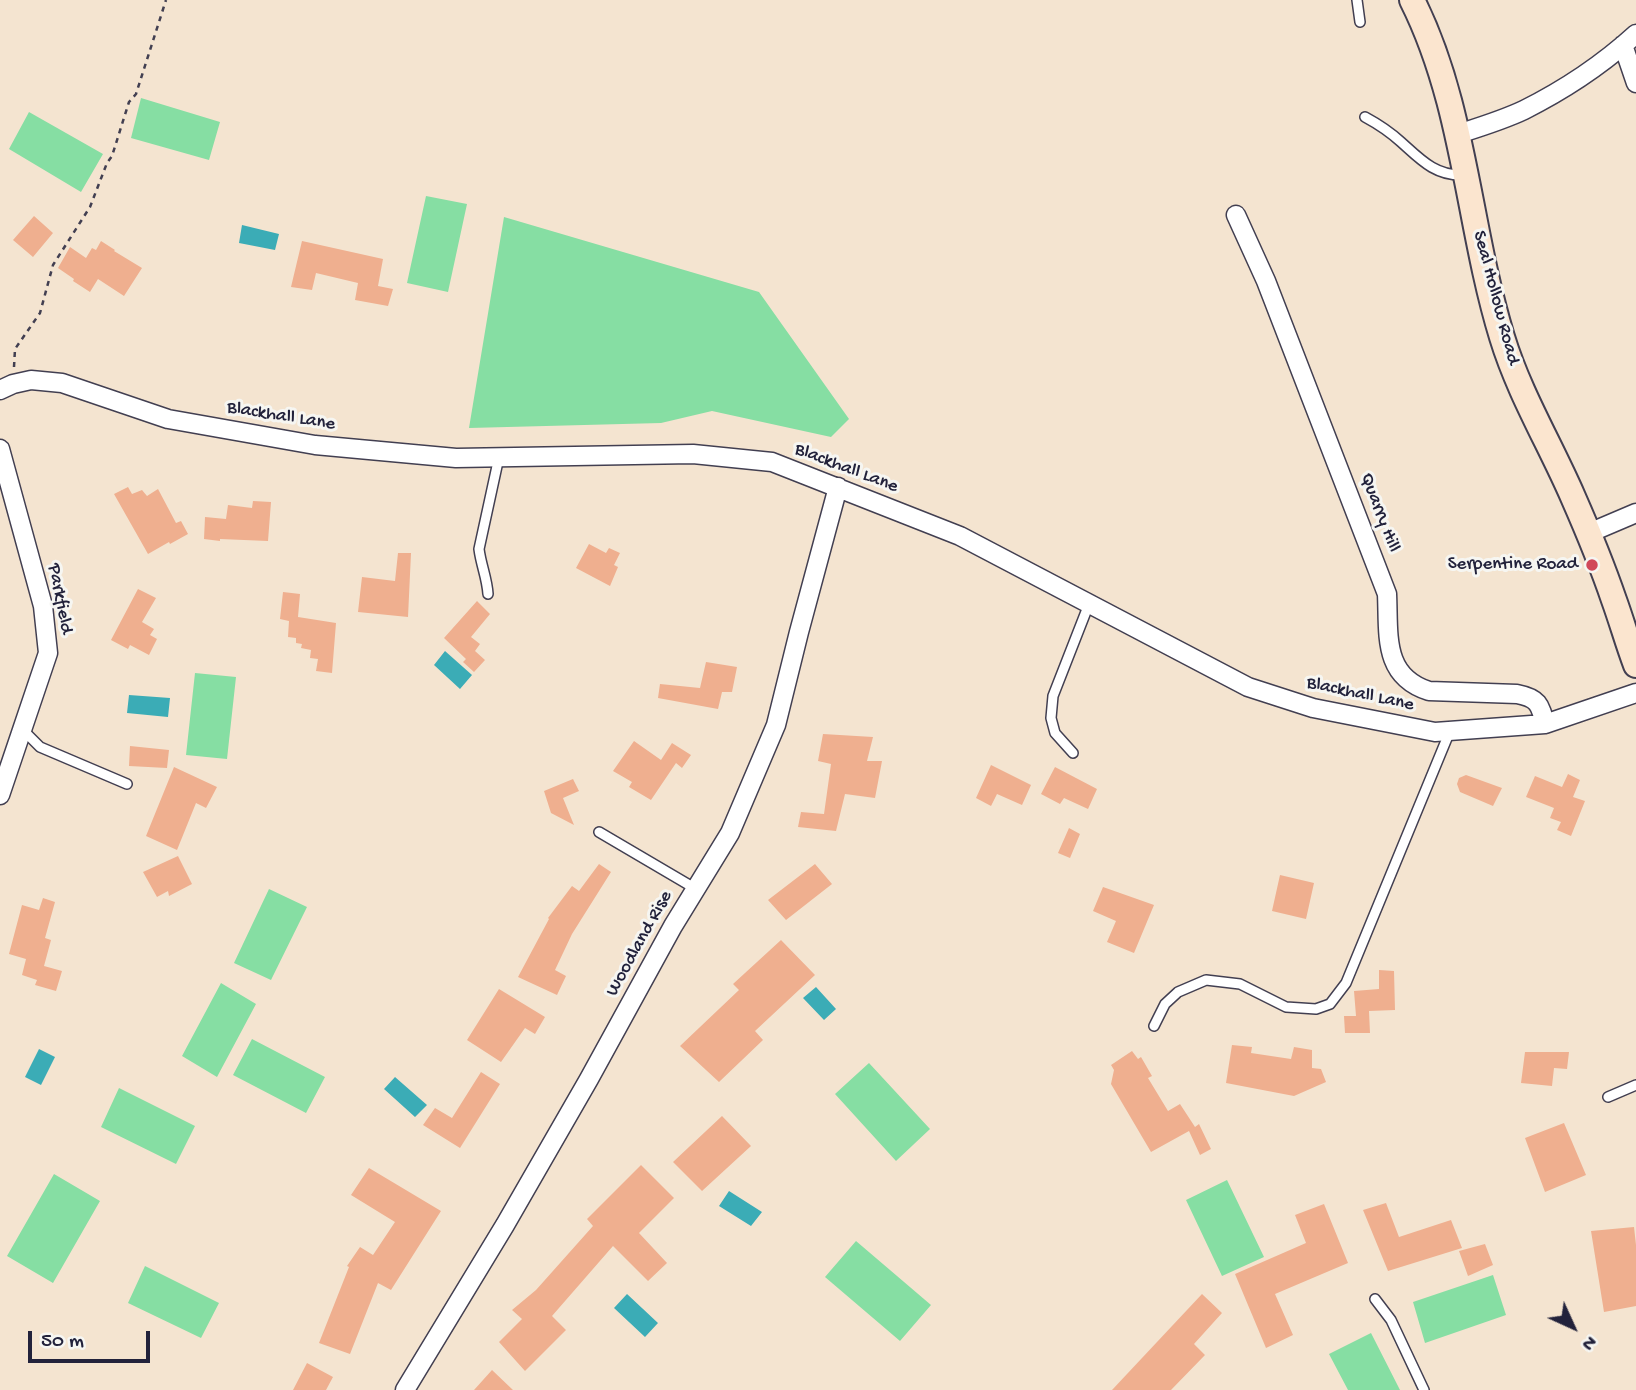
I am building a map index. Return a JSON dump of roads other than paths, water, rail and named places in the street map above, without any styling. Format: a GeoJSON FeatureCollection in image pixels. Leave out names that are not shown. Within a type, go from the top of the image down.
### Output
{"type":"FeatureCollection","features":[{"type":"Feature","properties":{"kind":"main road","name":"Seal Hollow Road"},"geometry":{"type":"LineString","coordinates":[[1412,0],[1433,51],[1458,134],[1496,316],[1509,359],[1589,533],[1636,666]]}},
{"type":"Feature","properties":{"kind":"street"},"geometry":{"type":"LineString","coordinates":[[1458,134],[1506,117],[1551,95],[1590,71],[1630,40],[1636,83]]}},
{"type":"Feature","properties":{"kind":"street","name":"Quarry Hill"},"geometry":{"type":"LineString","coordinates":[[1236,215],[1271,293],[1387,594],[1389,645],[1393,662],[1408,681],[1429,691],[1530,696],[1542,711],[1545,724]]}},
{"type":"Feature","properties":{"kind":"street","name":"Blackhall Lane"},"geometry":{"type":"LineString","coordinates":[[6,387],[31,380],[62,383],[169,419],[315,445],[456,458],[693,454],[772,463],[960,537],[1248,687],[1313,708],[1435,732],[1545,724],[1636,693]]}},
{"type":"Feature","properties":{"kind":"street","name":"Parkfield"},"geometry":{"type":"LineString","coordinates":[[0,449],[43,606],[48,653],[0,795]]}},
{"type":"Feature","properties":{"kind":"street","name":"Woodland Rise"},"geometry":{"type":"LineString","coordinates":[[405,1390],[505,1225],[590,1079],[673,926],[730,833],[776,725],[838,487]]}},
{"type":"Feature","properties":{"kind":"street"},"geometry":{"type":"LineString","coordinates":[[1589,533],[1636,513]]}},
{"type":"Feature","properties":{"kind":"lane"},"geometry":{"type":"LineString","coordinates":[[1357,0],[1360,22]]}},
{"type":"Feature","properties":{"kind":"lane"},"geometry":{"type":"LineString","coordinates":[[1365,117],[1384,128],[1421,161],[1438,170],[1465,174]]}},
{"type":"Feature","properties":{"kind":"lane"},"geometry":{"type":"LineString","coordinates":[[488,594],[480,548],[499,457]]}},
{"type":"Feature","properties":{"kind":"lane"},"geometry":{"type":"LineString","coordinates":[[1073,753],[1055,733],[1051,718],[1053,696],[1089,604]]}},
{"type":"Feature","properties":{"kind":"lane"},"geometry":{"type":"LineString","coordinates":[[23,730],[40,747],[127,784]]}},
{"type":"Feature","properties":{"kind":"lane"},"geometry":{"type":"LineString","coordinates":[[1154,1026],[1165,1004],[1178,992],[1206,980],[1240,984],[1286,1007],[1316,1009],[1330,1004],[1346,983],[1450,731]]}},
{"type":"Feature","properties":{"kind":"lane"},"geometry":{"type":"LineString","coordinates":[[599,832],[696,889]]}},
{"type":"Feature","properties":{"kind":"lane"},"geometry":{"type":"LineString","coordinates":[[1608,1097],[1636,1085]]}},
{"type":"Feature","properties":{"kind":"lane"},"geometry":{"type":"LineString","coordinates":[[1375,1299],[1391,1320],[1424,1390]]}},
{"type":"Feature","properties":{"kind":"water"},"geometry":{"type":"Polygon","coordinates":[[[242,225],[279,234],[275,250],[239,243],[242,225]]]}},
{"type":"Feature","properties":{"kind":"water"},"geometry":{"type":"Polygon","coordinates":[[[445,651],[472,675],[460,689],[434,665],[445,651]]]}},
{"type":"Feature","properties":{"kind":"water"},"geometry":{"type":"Polygon","coordinates":[[[129,695],[170,698],[168,717],[127,713],[129,695]]]}},
{"type":"Feature","properties":{"kind":"water"},"geometry":{"type":"Polygon","coordinates":[[[816,987],[836,1009],[824,1020],[803,998],[816,987]]]}},
{"type":"Feature","properties":{"kind":"water"},"geometry":{"type":"Polygon","coordinates":[[[39,1049],[55,1057],[41,1085],[25,1077],[39,1049]]]}},
{"type":"Feature","properties":{"kind":"water"},"geometry":{"type":"Polygon","coordinates":[[[395,1077],[427,1105],[415,1117],[384,1089],[395,1077]]]}},
{"type":"Feature","properties":{"kind":"water"},"geometry":{"type":"Polygon","coordinates":[[[729,1191],[762,1212],[751,1226],[719,1206],[729,1191]]]}},
{"type":"Feature","properties":{"kind":"water"},"geometry":{"type":"Polygon","coordinates":[[[627,1294],[658,1323],[645,1337],[614,1308],[627,1294]]]}},
{"type":"Feature","properties":{"kind":"place","name":"Serpentine Road"},"geometry":{"type":"Point","coordinates":[1592,565]}}]}
